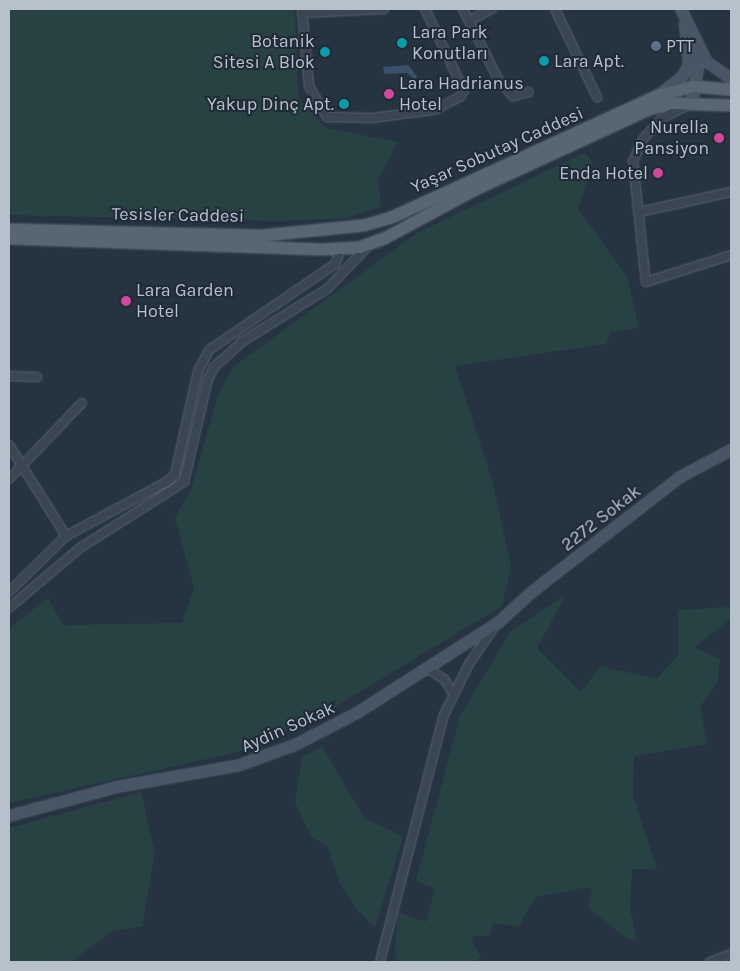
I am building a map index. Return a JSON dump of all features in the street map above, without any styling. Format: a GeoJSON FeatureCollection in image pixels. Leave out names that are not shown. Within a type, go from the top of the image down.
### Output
{"type":"FeatureCollection","features":[{"type":"Feature","properties":{"kind":"main road","name":"Yaşar Sobutay Caddesi"},"geometry":{"type":"LineString","coordinates":[[345,228],[364,225],[400,213],[660,94],[694,86],[731,89]]}},
{"type":"Feature","properties":{"kind":"main road"},"geometry":{"type":"LineString","coordinates":[[9,238],[340,249],[369,244],[476,189],[648,109],[671,103],[692,102],[731,105]]}},
{"type":"Feature","properties":{"kind":"main road"},"geometry":{"type":"LineString","coordinates":[[364,225],[370,232],[369,244]]}},
{"type":"Feature","properties":{"kind":"main road"},"geometry":{"type":"LineString","coordinates":[[340,249],[340,239],[345,228]]}},
{"type":"Feature","properties":{"kind":"main road","name":"Tesisler Caddesi"},"geometry":{"type":"LineString","coordinates":[[9,229],[263,235],[345,228]]}},
{"type":"Feature","properties":{"kind":"street"},"geometry":{"type":"LineString","coordinates":[[384,9],[302,11],[309,86],[327,117],[372,118],[422,113],[461,96],[464,91],[425,9]]}},
{"type":"Feature","properties":{"kind":"street"},"geometry":{"type":"LineString","coordinates":[[463,9],[498,79],[513,96],[529,92]]}},
{"type":"Feature","properties":{"kind":"street"},"geometry":{"type":"LineString","coordinates":[[469,21],[492,9]]}},
{"type":"Feature","properties":{"kind":"street"},"geometry":{"type":"LineString","coordinates":[[555,9],[597,97]]}},
{"type":"Feature","properties":{"kind":"street"},"geometry":{"type":"LineString","coordinates":[[682,14],[707,62],[731,79]]}},
{"type":"Feature","properties":{"kind":"street"},"geometry":{"type":"LineString","coordinates":[[682,14],[697,57],[692,102],[662,118],[640,145],[633,161],[646,282],[731,255]]}},
{"type":"Feature","properties":{"kind":"street"},"geometry":{"type":"LineString","coordinates":[[660,94],[682,76],[689,65],[682,14]]}},
{"type":"Feature","properties":{"kind":"street"},"geometry":{"type":"LineString","coordinates":[[639,212],[731,192]]}},
{"type":"Feature","properties":{"kind":"street"},"geometry":{"type":"LineString","coordinates":[[9,608],[80,548],[184,482],[208,380],[214,366],[243,341],[327,289],[369,244]]}},
{"type":"Feature","properties":{"kind":"street"},"geometry":{"type":"LineString","coordinates":[[9,592],[66,536],[168,481],[175,474],[198,371],[209,350],[335,264],[340,249]]}},
{"type":"Feature","properties":{"kind":"street"},"geometry":{"type":"LineString","coordinates":[[9,376],[37,377]]}},
{"type":"Feature","properties":{"kind":"street"},"geometry":{"type":"LineString","coordinates":[[9,479],[82,403]]}},
{"type":"Feature","properties":{"kind":"street"},"geometry":{"type":"LineString","coordinates":[[9,445],[24,465],[66,536]]}},
{"type":"Feature","properties":{"kind":"street","name":"2272 Sokak"},"geometry":{"type":"LineString","coordinates":[[498,623],[532,592],[680,476],[731,450]]}},
{"type":"Feature","properties":{"kind":"street"},"geometry":{"type":"LineString","coordinates":[[380,962],[444,715],[453,693],[481,644],[498,623]]}},
{"type":"Feature","properties":{"kind":"street","name":"Aydin Sokak"},"geometry":{"type":"LineString","coordinates":[[9,816],[117,787],[240,765],[295,746],[357,713],[498,623]]}},
{"type":"Feature","properties":{"kind":"street"},"geometry":{"type":"LineString","coordinates":[[428,669],[444,679],[453,693]]}},
{"type":"Feature","properties":{"kind":"street"},"geometry":{"type":"LineString","coordinates":[[710,962],[731,954]]}},
{"type":"Feature","properties":{"kind":"green space"},"geometry":{"type":"Polygon","coordinates":[[[9,9],[295,9],[298,99],[326,128],[398,142],[378,180],[381,207],[347,218],[279,221],[9,215],[9,9]]]}},
{"type":"Feature","properties":{"kind":"green space"},"geometry":{"type":"Polygon","coordinates":[[[584,153],[593,162],[578,209],[627,276],[639,328],[611,332],[606,344],[455,366],[493,483],[511,566],[502,606],[338,705],[238,752],[9,803],[9,628],[48,598],[63,625],[182,623],[194,588],[175,518],[191,490],[218,395],[233,367],[417,233],[584,153]]]}},
{"type":"Feature","properties":{"kind":"green space"},"geometry":{"type":"Polygon","coordinates":[[[565,596],[537,648],[581,692],[600,666],[656,679],[678,656],[678,610],[730,607],[730,619],[694,648],[720,659],[718,680],[700,707],[707,744],[634,756],[633,796],[657,869],[632,869],[630,910],[637,939],[629,940],[588,908],[592,888],[583,888],[536,897],[519,926],[493,923],[489,936],[472,936],[473,944],[481,956],[476,962],[398,962],[395,951],[398,912],[426,922],[435,888],[416,881],[460,716],[511,631],[565,596]]]}},
{"type":"Feature","properties":{"kind":"green space"},"geometry":{"type":"Polygon","coordinates":[[[322,746],[364,818],[403,836],[375,927],[356,909],[339,881],[328,846],[311,837],[295,802],[302,757],[322,746]]]}},
{"type":"Feature","properties":{"kind":"green space"},"geometry":{"type":"Polygon","coordinates":[[[141,792],[155,853],[142,926],[110,932],[72,962],[9,962],[9,828],[141,792]]]}},
{"type":"Feature","properties":{"kind":"water"},"geometry":{"type":"Polygon","coordinates":[[[408,65],[417,76],[415,80],[407,73],[384,74],[383,67],[408,65]]]}},
{"type":"Feature","properties":{"kind":"place","name":"Lara Park Konutları"},"geometry":{"type":"Point","coordinates":[402,43]}},
{"type":"Feature","properties":{"kind":"place","name":"PTT"},"geometry":{"type":"Point","coordinates":[656,46]}},
{"type":"Feature","properties":{"kind":"place","name":"Botanik Sitesi A Blok"},"geometry":{"type":"Point","coordinates":[325,52]}},
{"type":"Feature","properties":{"kind":"place","name":"Lara Apt."},"geometry":{"type":"Point","coordinates":[544,61]}},
{"type":"Feature","properties":{"kind":"place","name":"Lara Hadrianus Hotel"},"geometry":{"type":"Point","coordinates":[389,94]}},
{"type":"Feature","properties":{"kind":"place","name":"Yakup Dinç Apt."},"geometry":{"type":"Point","coordinates":[344,104]}},
{"type":"Feature","properties":{"kind":"place","name":"Nurella Pansiyon"},"geometry":{"type":"Point","coordinates":[719,138]}},
{"type":"Feature","properties":{"kind":"place","name":"Enda Hotel"},"geometry":{"type":"Point","coordinates":[658,173]}},
{"type":"Feature","properties":{"kind":"place","name":"Lara Garden Hotel"},"geometry":{"type":"Point","coordinates":[126,301]}}]}
